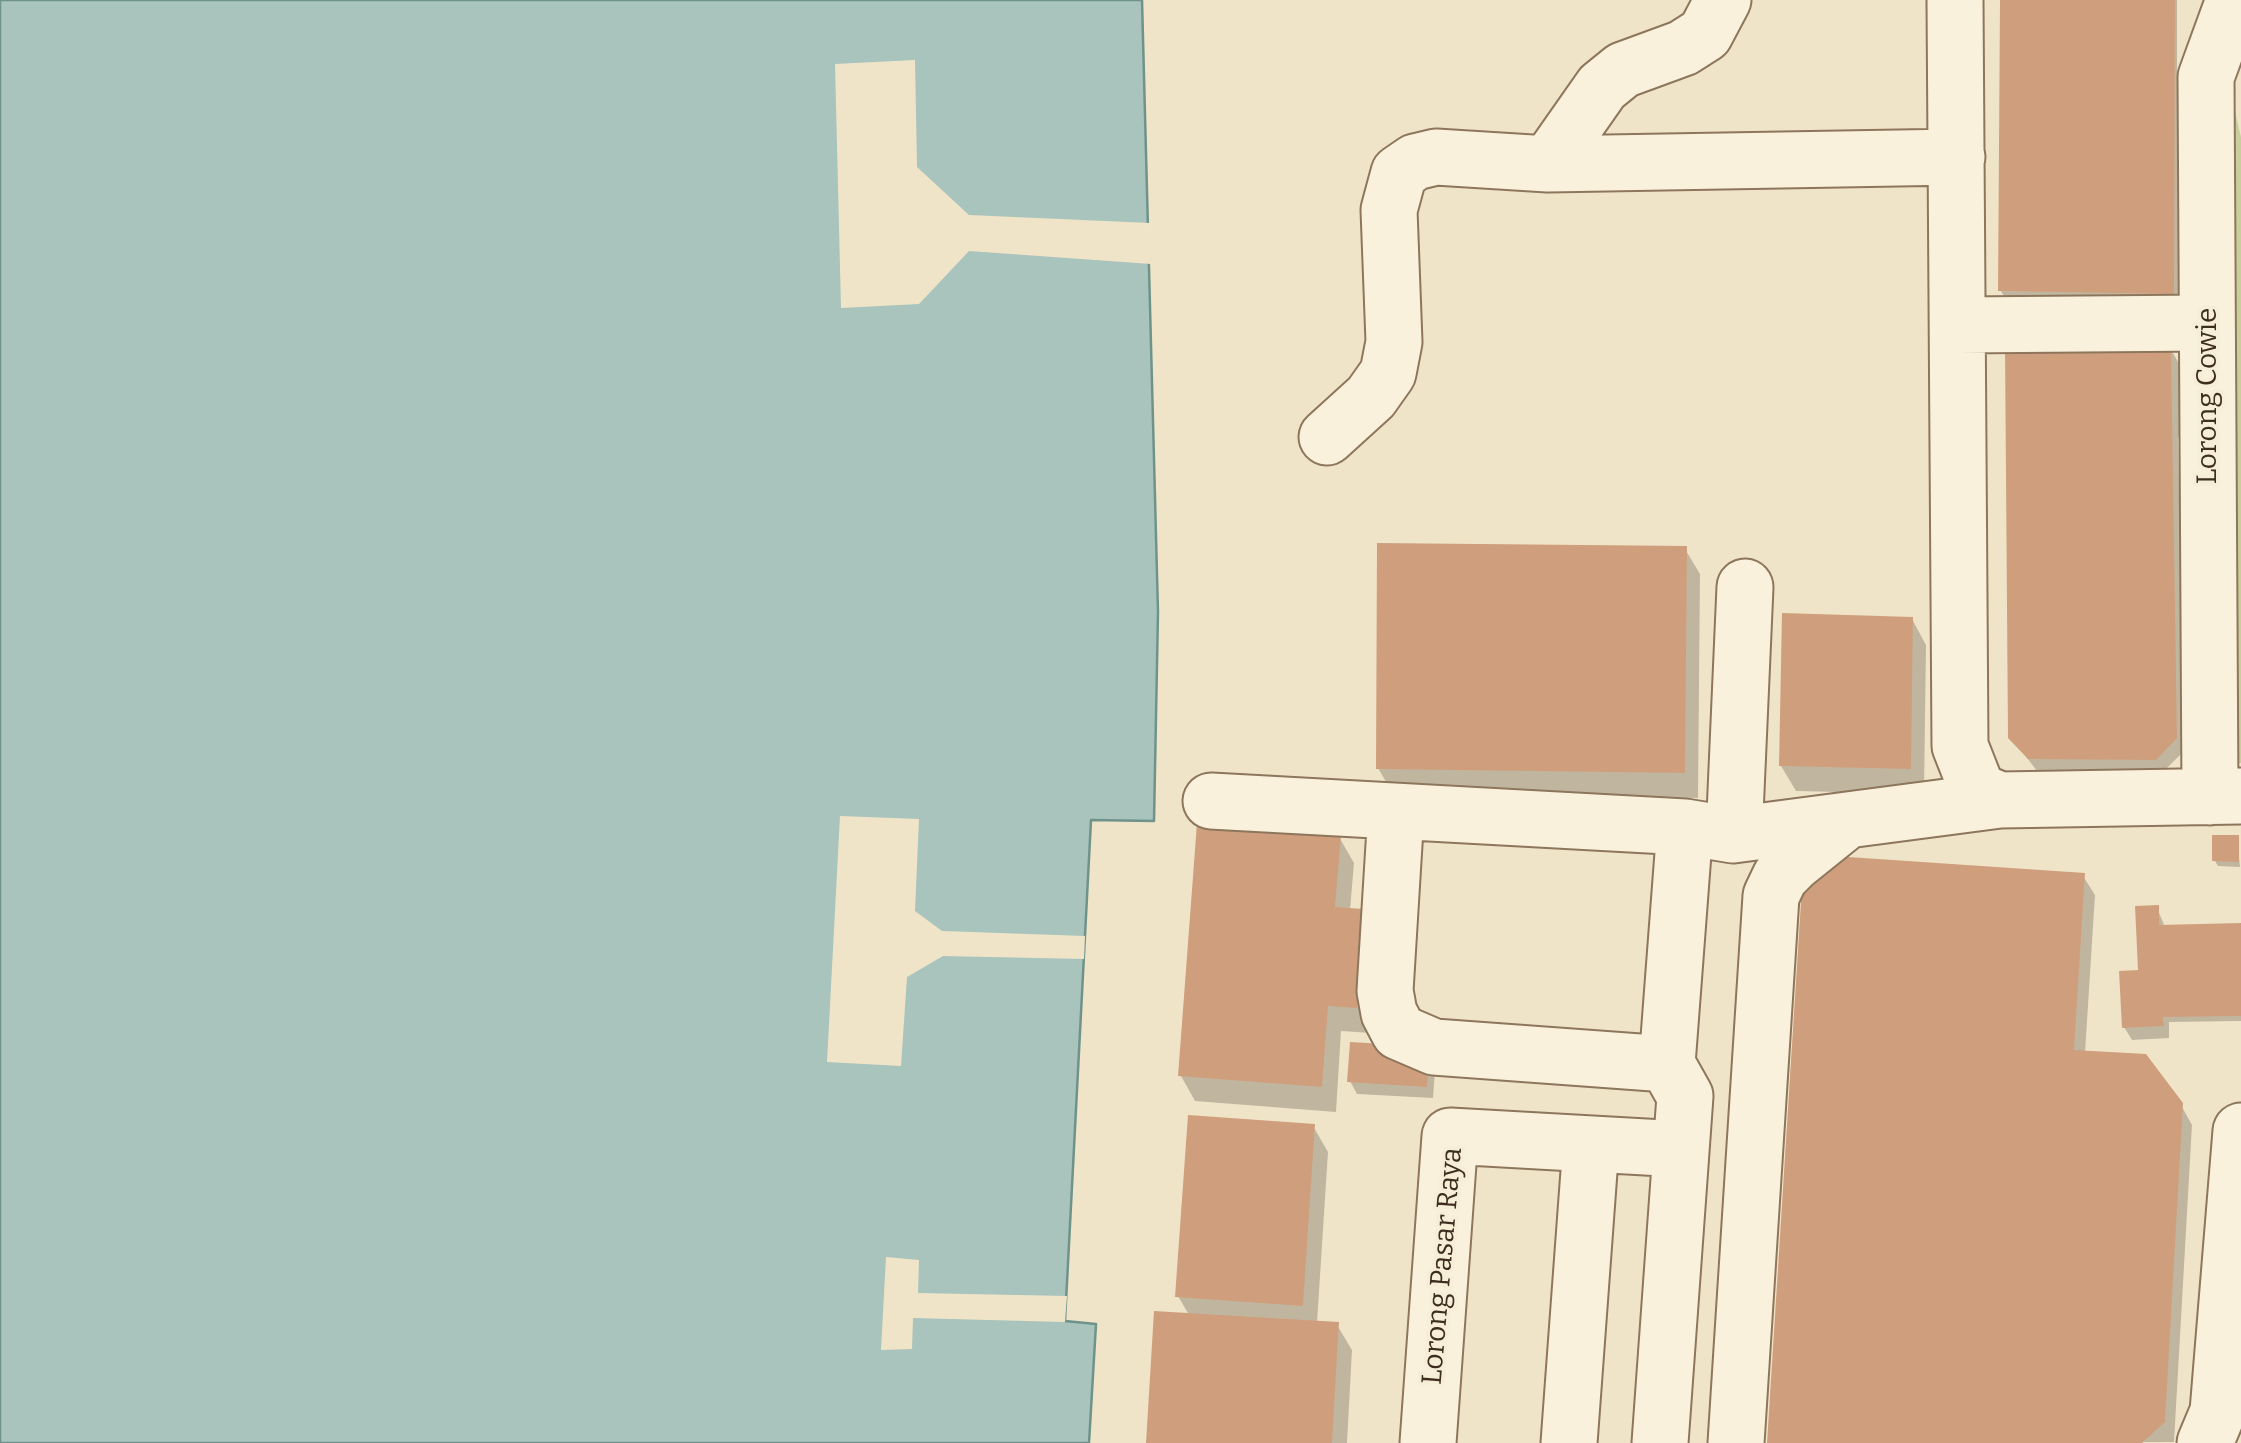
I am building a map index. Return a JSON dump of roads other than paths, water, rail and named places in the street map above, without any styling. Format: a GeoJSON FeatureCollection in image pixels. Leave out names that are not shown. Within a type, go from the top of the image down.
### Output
{"type":"FeatureCollection","features":[{"type":"Feature","properties":{"kind":"street"},"geometry":{"type":"LineString","coordinates":[[1548,164],[1602,87],[1623,70],[1683,48],[1705,34],[1723,0]]}},
{"type":"Feature","properties":{"kind":"street"},"geometry":{"type":"LineString","coordinates":[[1956,0],[1960,746],[1975,784],[1981,792],[2000,800]]}},
{"type":"Feature","properties":{"kind":"street","name":"Lorong Cowie"},"geometry":{"type":"LineString","coordinates":[[2225,796],[2208,323],[2206,77],[2234,0]]}},
{"type":"Feature","properties":{"kind":"street"},"geometry":{"type":"LineString","coordinates":[[1327,437],[1370,397],[1388,374],[1394,342],[1389,210],[1400,173],[1415,162],[1436,158],[1548,164],[1957,157]]}},
{"type":"Feature","properties":{"kind":"street"},"geometry":{"type":"LineString","coordinates":[[1959,324],[2208,323]]}},
{"type":"Feature","properties":{"kind":"street"},"geometry":{"type":"LineString","coordinates":[[1660,1443],[1685,1096],[1668,1064],[1746,587]]}},
{"type":"Feature","properties":{"kind":"street"},"geometry":{"type":"LineString","coordinates":[[1211,801],[1396,812],[1710,820],[1912,796],[1946,778],[1960,746]]}},
{"type":"Feature","properties":{"kind":"street"},"geometry":{"type":"LineString","coordinates":[[1710,820],[1704,833],[1756,834],[2000,800],[2225,796]]}},
{"type":"Feature","properties":{"kind":"street"},"geometry":{"type":"LineString","coordinates":[[1396,812],[1386,991],[1389,1013],[1399,1032],[1416,1042],[1456,1049],[1668,1064]]}},
{"type":"Feature","properties":{"kind":"street"},"geometry":{"type":"LineString","coordinates":[[1736,1443],[1771,896],[1794,863],[1845,822]]}},
{"type":"Feature","properties":{"kind":"street"},"geometry":{"type":"LineString","coordinates":[[1450,1136],[1467,1078],[1456,1049]]}},
{"type":"Feature","properties":{"kind":"street"},"geometry":{"type":"LineString","coordinates":[[2205,1443],[2218,1412],[2234,1313],[2241,1130]]}},
{"type":"Feature","properties":{"kind":"street","name":"Lorong Pasar Raya"},"geometry":{"type":"LineString","coordinates":[[1428,1443],[1450,1136],[1681,1149]]}},
{"type":"Feature","properties":{"kind":"street"},"geometry":{"type":"LineString","coordinates":[[1569,1443],[1592,1144]]}},
{"type":"Feature","properties":{"kind":"water"},"geometry":{"type":"Polygon","coordinates":[[[0,0],[1142,0],[1158,612],[1154,821],[1091,820],[1065,1321],[1096,1324],[1089,1443],[0,1443],[0,0]]]}}]}
